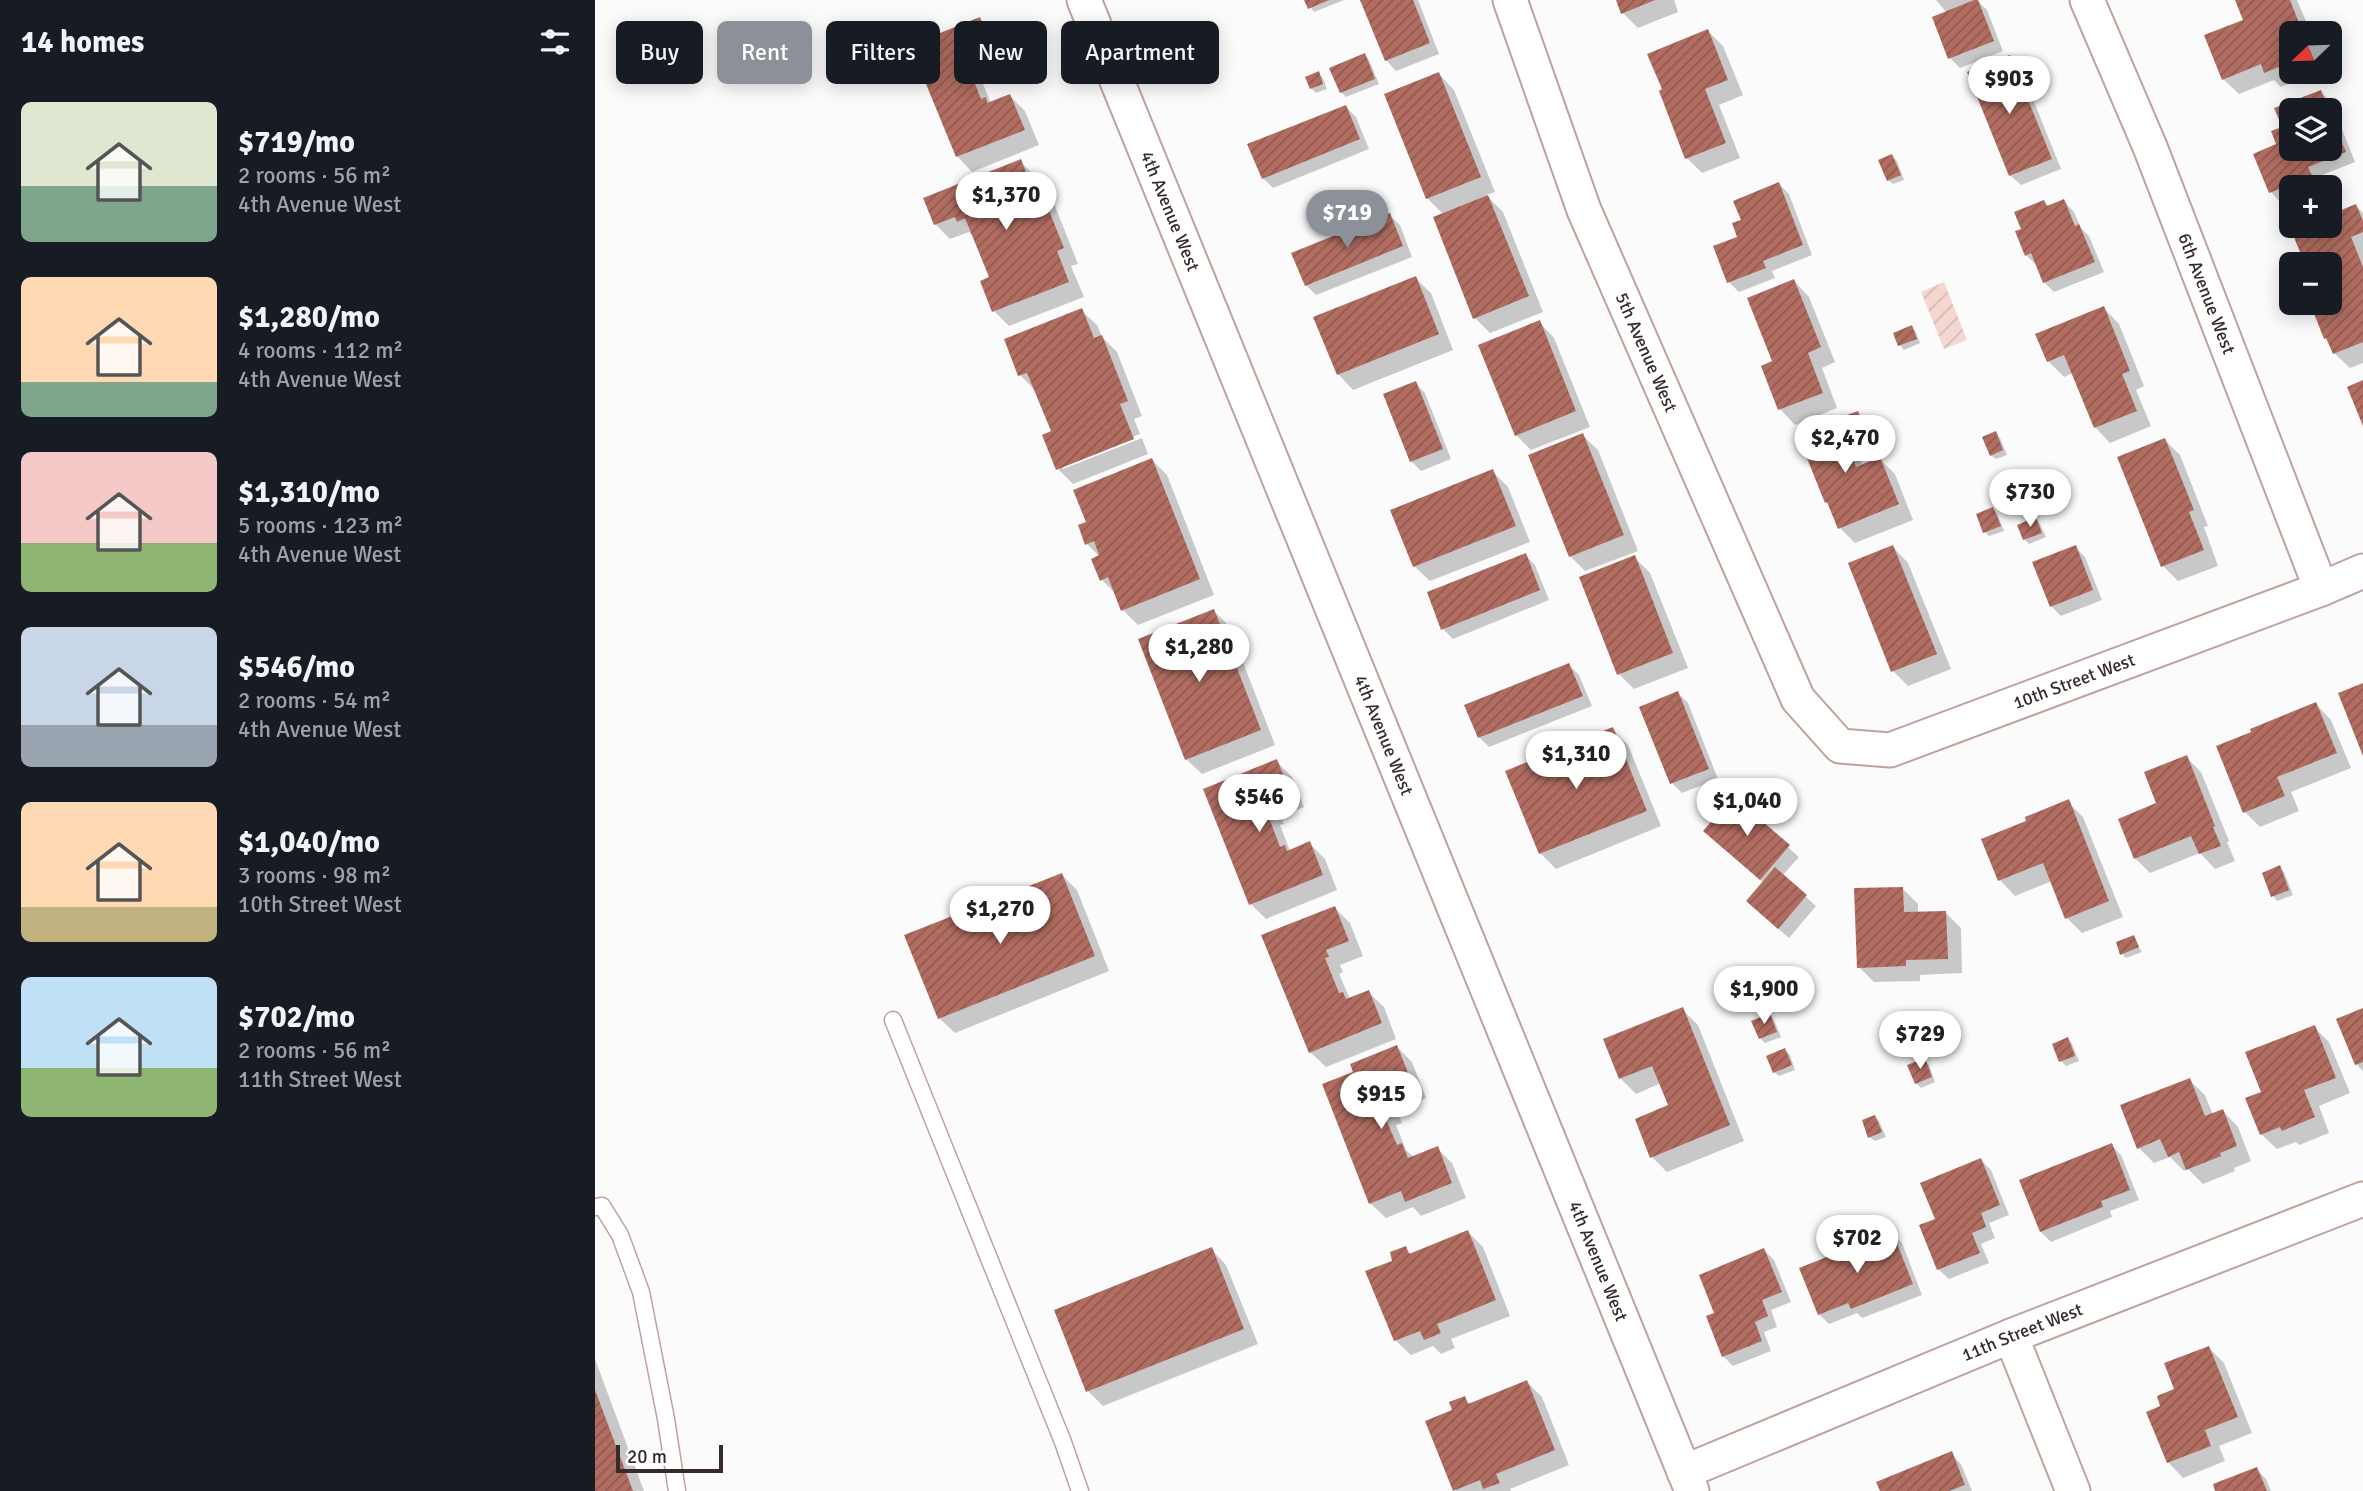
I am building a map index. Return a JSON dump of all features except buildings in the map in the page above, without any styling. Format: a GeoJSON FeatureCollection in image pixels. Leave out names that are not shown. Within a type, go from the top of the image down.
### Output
{"type":"FeatureCollection","features":[{"type":"Feature","properties":{"kind":"street","name":"4th Avenue West"},"geometry":{"type":"LineString","coordinates":[[1084,0],[1688,1482]]}},
{"type":"Feature","properties":{"kind":"street","name":"5th Avenue West"},"geometry":{"type":"LineString","coordinates":[[1510,0],[1584,210],[1798,699]]}},
{"type":"Feature","properties":{"kind":"street","name":"6th Avenue West"},"geometry":{"type":"LineString","coordinates":[[2087,0],[2150,147],[2321,589]]}},
{"type":"Feature","properties":{"kind":"street","name":"10th Street West"},"geometry":{"type":"LineString","coordinates":[[1798,699],[1840,746],[1890,750],[2363,571]]}},
{"type":"Feature","properties":{"kind":"street","name":"11th Street West"},"geometry":{"type":"LineString","coordinates":[[1688,1482],[2011,1336],[2363,1199]]}},
{"type":"Feature","properties":{"kind":"street"},"geometry":{"type":"LineString","coordinates":[[2011,1336],[2073,1491]]}},
{"type":"Feature","properties":{"kind":"lane"},"geometry":{"type":"LineString","coordinates":[[893,1020],[1058,1429],[1080,1491]]}},
{"type":"Feature","properties":{"kind":"lane"},"geometry":{"type":"LineString","coordinates":[[595,1207],[602,1206],[621,1235],[641,1292],[677,1491]]}},
{"type":"Feature","properties":{"kind":"shaded area"},"geometry":{"type":"Polygon","coordinates":[[[1944,282],[1967,340],[1944,349],[1921,292],[1944,282]]]}}]}
